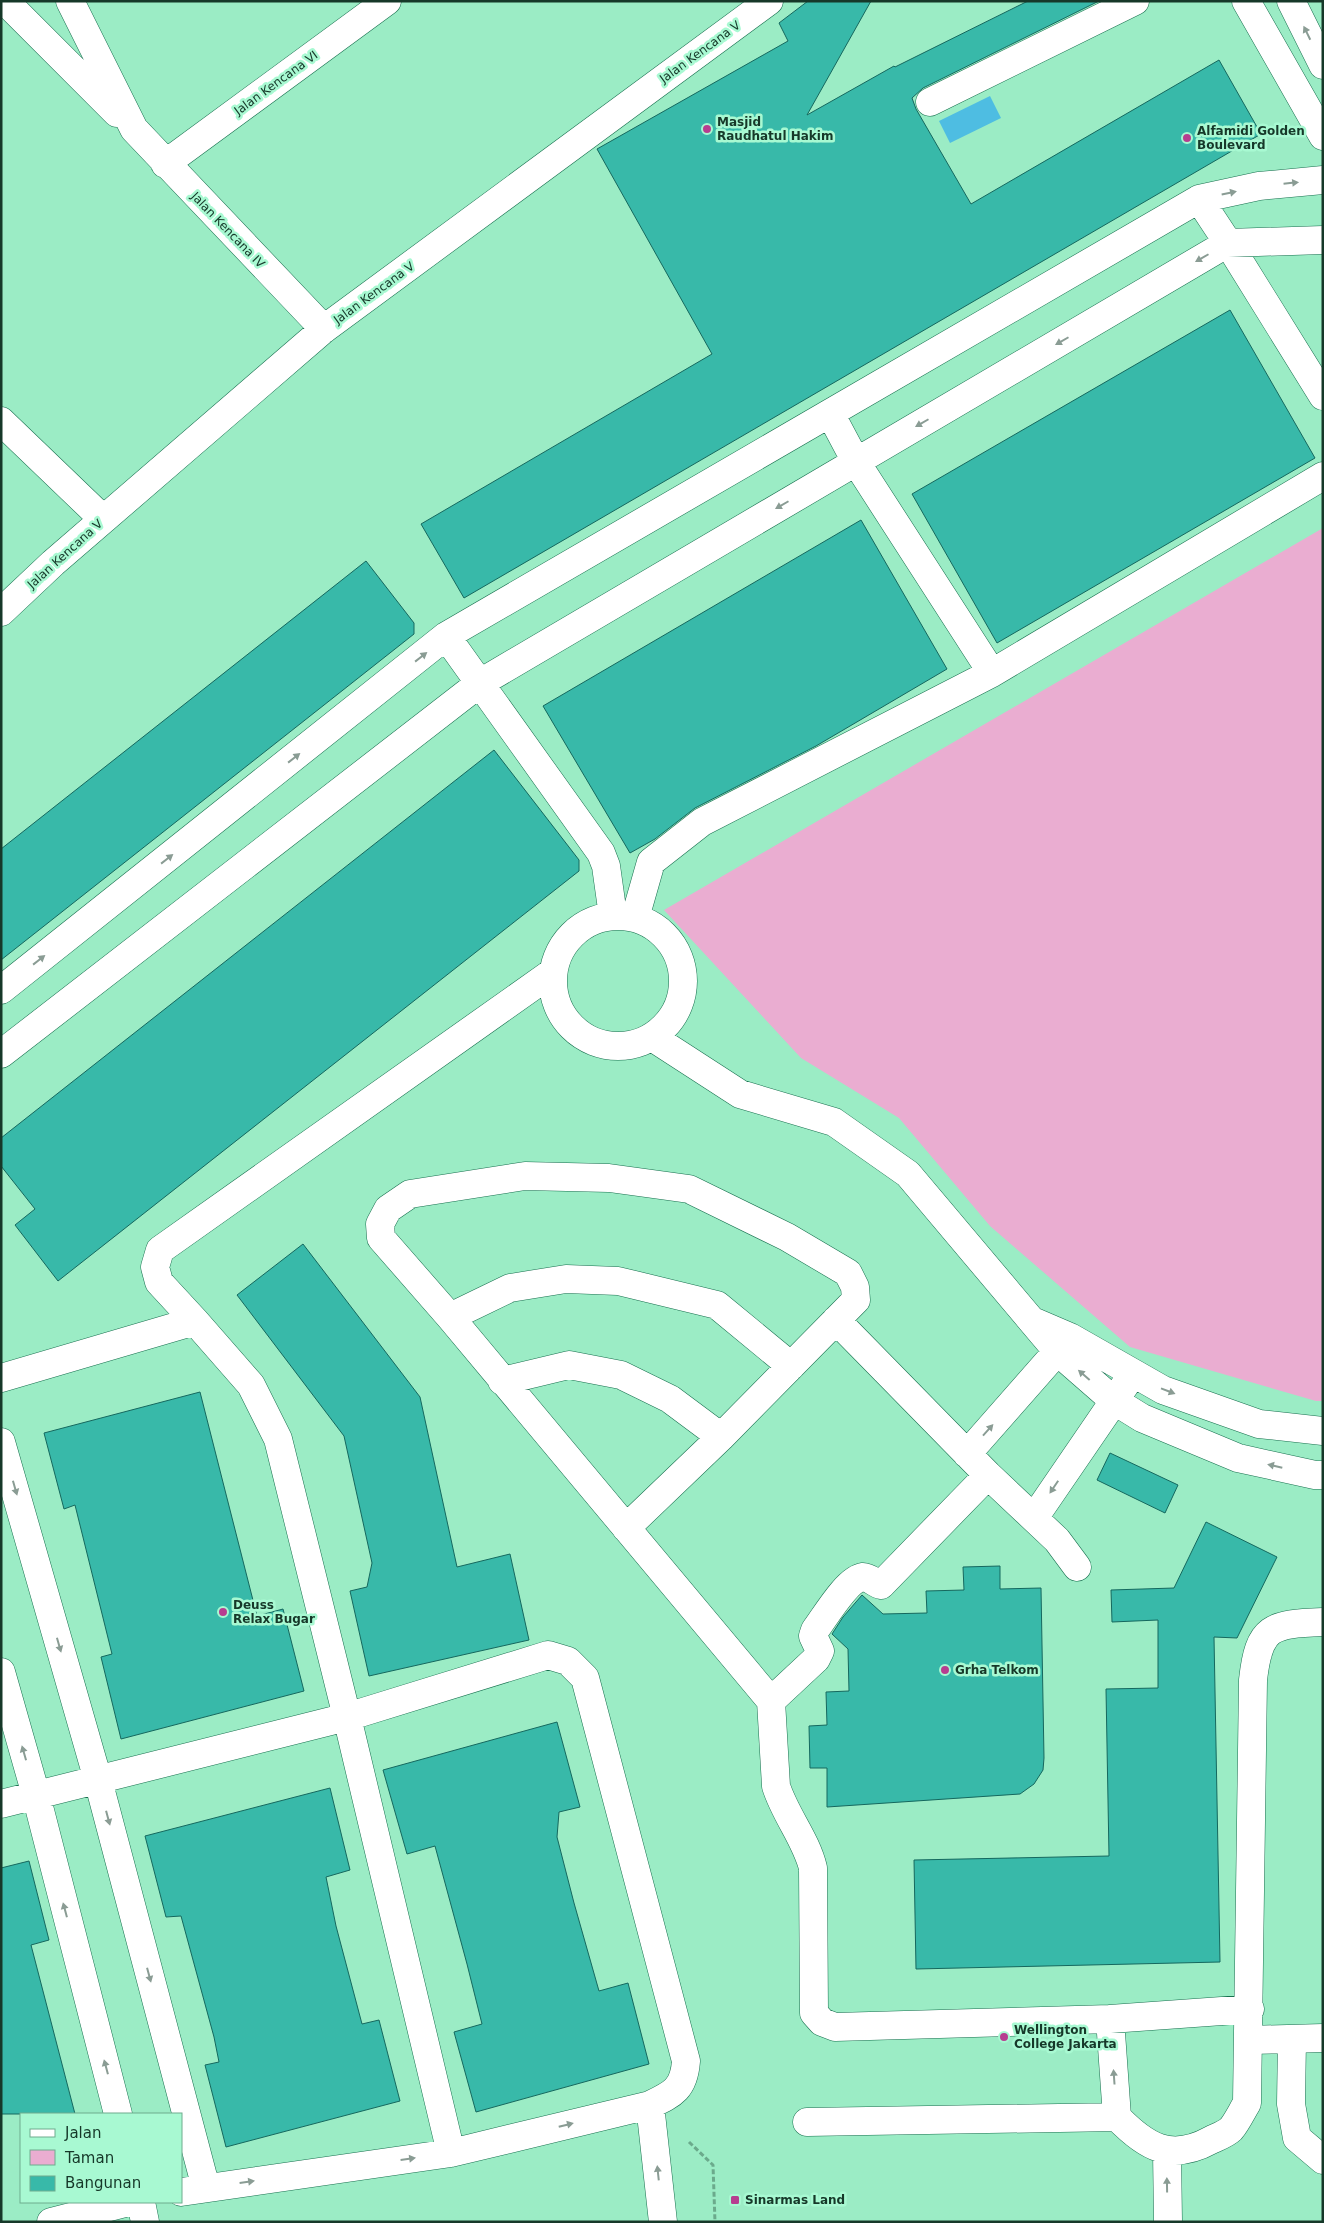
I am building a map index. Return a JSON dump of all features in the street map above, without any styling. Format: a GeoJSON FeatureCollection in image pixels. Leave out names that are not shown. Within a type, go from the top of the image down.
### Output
{"type":"FeatureCollection","features":[{"type":"Feature","properties":{"kind":"street","name":"Jalan Kencana IV"},"geometry":{"type":"LineString","coordinates":[[5,1],[134,129],[165,164],[324,329]]}},
{"type":"Feature","properties":{"kind":"street","name":"Jalan Kencana IV"},"geometry":{"type":"LineString","coordinates":[[70,1],[134,129]]}},
{"type":"Feature","properties":{"kind":"street","name":"Jalan Kencana VI"},"geometry":{"type":"LineString","coordinates":[[165,164],[387,1]]}},
{"type":"Feature","properties":{"kind":"street","name":"Jalan Kencana V"},"geometry":{"type":"LineString","coordinates":[[1,612],[53,562],[324,329],[769,1]]}},
{"type":"Feature","properties":{"kind":"street"},"geometry":{"type":"LineString","coordinates":[[930,102],[1135,1]]}},
{"type":"Feature","properties":{"kind":"street"},"geometry":{"type":"LineString","coordinates":[[1246,1],[1323,136]]}},
{"type":"Feature","properties":{"kind":"street"},"geometry":{"type":"LineString","coordinates":[[1291,1],[1323,65]]}},
{"type":"Feature","properties":{"kind":"street"},"geometry":{"type":"LineString","coordinates":[[1,990],[446,636],[1199,199],[1259,186],[1323,180]]}},
{"type":"Feature","properties":{"kind":"street"},"geometry":{"type":"LineString","coordinates":[[1199,199],[1323,396]]}},
{"type":"Feature","properties":{"kind":"street"},"geometry":{"type":"LineString","coordinates":[[1,1054],[480,683],[1228,243],[1323,240]]}},
{"type":"Feature","properties":{"kind":"street"},"geometry":{"type":"LineString","coordinates":[[830,413],[856,462],[992,673]]}},
{"type":"Feature","properties":{"kind":"street"},"geometry":{"type":"LineString","coordinates":[[1,421],[104,519]]}},
{"type":"Feature","properties":{"kind":"street"},"geometry":{"type":"LineString","coordinates":[[624,917],[651,862],[702,822],[992,673],[1323,476]]}},
{"type":"Feature","properties":{"kind":"street"},"geometry":{"type":"LineString","coordinates":[[446,636],[601,853],[624,917]]}},
{"type":"Feature","properties":{"kind":"street"},"geometry":{"type":"LineString","coordinates":[[624,917],[655,927],[670,942],[680,961],[683,983],[679,1004],[668,1022],[652,1037],[632,1045],[611,1047],[591,1041],[573,1030],[560,1013],[553,993],[553,972],[560,951],[573,933],[592,921],[624,917]]}},
{"type":"Feature","properties":{"kind":"street"},"geometry":{"type":"LineString","coordinates":[[451,2153],[347,1717],[278,1439],[250,1385],[159,1282],[155,1267],[160,1250],[553,972]]}},
{"type":"Feature","properties":{"kind":"street"},"geometry":{"type":"LineString","coordinates":[[652,1037],[740,1094],[834,1122],[908,1174],[1032,1321],[1064,1344],[1133,1373],[1163,1390],[1259,1424],[1323,1431]]}},
{"type":"Feature","properties":{"kind":"street"},"geometry":{"type":"LineString","coordinates":[[626,1528],[721,1437],[856,1300],[855,1287],[848,1272],[787,1237],[689,1189],[609,1178],[525,1176],[410,1194],[388,1209],[380,1224],[381,1238],[450,1317],[771,1702],[776,1786],[780,1799],[810,1855],[813,1868],[814,2013],[822,2022],[835,2027],[1110,2019],[1250,2009]]}},
{"type":"Feature","properties":{"kind":"street"},"geometry":{"type":"LineString","coordinates":[[450,1317],[510,1288],[566,1279],[618,1281],[717,1305],[791,1366]]}},
{"type":"Feature","properties":{"kind":"street"},"geometry":{"type":"LineString","coordinates":[[836,1320],[988,1475],[1057,1540],[1077,1567]]}},
{"type":"Feature","properties":{"kind":"street"},"geometry":{"type":"LineString","coordinates":[[1,1378],[195,1321]]}},
{"type":"Feature","properties":{"kind":"street"},"geometry":{"type":"LineString","coordinates":[[967,1454],[1064,1344]]}},
{"type":"Feature","properties":{"kind":"street"},"geometry":{"type":"LineString","coordinates":[[1064,1344],[1113,1400],[1142,1418],[1238,1458],[1315,1475],[1323,1475]]}},
{"type":"Feature","properties":{"kind":"street"},"geometry":{"type":"LineString","coordinates":[[502,1381],[569,1365],[621,1375],[670,1399],[721,1437]]}},
{"type":"Feature","properties":{"kind":"street"},"geometry":{"type":"LineString","coordinates":[[1034,1518],[1133,1373]]}},
{"type":"Feature","properties":{"kind":"street"},"geometry":{"type":"LineString","coordinates":[[1,1442],[98,1780],[175,2113]]}},
{"type":"Feature","properties":{"kind":"street"},"geometry":{"type":"LineString","coordinates":[[771,1702],[816,1659],[820,1651],[813,1636],[815,1630],[850,1584],[862,1577],[881,1585],[988,1475]]}},
{"type":"Feature","properties":{"kind":"street"},"geometry":{"type":"LineString","coordinates":[[1110,2019],[1117,2117],[1139,2138],[1167,2151],[1197,2148],[1230,2130],[1248,2103],[1253,1680],[1256,1654],[1262,1638],[1280,1626],[1314,1623]]}},
{"type":"Feature","properties":{"kind":"street"},"geometry":{"type":"LineString","coordinates":[[1,1804],[347,1717],[548,1655],[568,1660],[585,1678],[686,2061],[685,2072],[673,2094],[650,2105],[451,2153],[193,2190],[182,2143]]}},
{"type":"Feature","properties":{"kind":"street"},"geometry":{"type":"LineString","coordinates":[[1,1672],[36,1795],[118,2113]]}},
{"type":"Feature","properties":{"kind":"street"},"geometry":{"type":"LineString","coordinates":[[1249,2040],[1323,2038]]}},
{"type":"Feature","properties":{"kind":"street"},"geometry":{"type":"LineString","coordinates":[[1292,2039],[1291,2104],[1297,2138],[1323,2160]]}},
{"type":"Feature","properties":{"kind":"street"},"geometry":{"type":"LineString","coordinates":[[650,2105],[663,2222]]}},
{"type":"Feature","properties":{"kind":"street"},"geometry":{"type":"LineString","coordinates":[[807,2122],[1117,2117]]}},
{"type":"Feature","properties":{"kind":"street"},"geometry":{"type":"LineString","coordinates":[[1167,2151],[1168,2222]]}},
{"type":"Feature","properties":{"kind":"street"},"geometry":{"type":"LineString","coordinates":[[51,2222],[125,2203]]}},
{"type":"Feature","properties":{"kind":"street"},"geometry":{"type":"LineString","coordinates":[[141,2203],[145,2222]]}},
{"type":"Feature","properties":{"kind":"path"},"geometry":{"type":"LineString","coordinates":[[712,2165],[715,2222]]}},
{"type":"Feature","properties":{"kind":"green space"},"geometry":{"type":"Polygon","coordinates":[[[1323,528],[1323,1401],[1316,1401],[1130,1347],[990,1226],[899,1118],[801,1058],[664,910],[1323,528]]]}},
{"type":"Feature","properties":{"kind":"water"},"geometry":{"type":"Polygon","coordinates":[[[990,96],[1001,118],[950,143],[939,121],[990,96]]]}},
{"type":"Feature","properties":{"kind":"building"},"geometry":{"type":"Polygon","coordinates":[[[808,1],[871,1],[807,115],[894,66],[1028,1],[1099,1],[923,88],[912,98],[916,109],[971,204],[1219,60],[1261,134],[464,598],[421,524],[712,354],[597,149],[788,41],[779,23],[808,1]]]}},
{"type":"Feature","properties":{"kind":"building"},"geometry":{"type":"Polygon","coordinates":[[[1230,310],[1315,458],[997,643],[912,494],[1230,310]]]}},
{"type":"Feature","properties":{"kind":"building"},"geometry":{"type":"Polygon","coordinates":[[[861,520],[947,669],[816,746],[695,808],[655,839],[630,853],[543,706],[861,520]]]}},
{"type":"Feature","properties":{"kind":"building"},"geometry":{"type":"Polygon","coordinates":[[[366,561],[414,623],[414,634],[1,960],[1,849],[366,561]]]}},
{"type":"Feature","properties":{"kind":"building"},"geometry":{"type":"Polygon","coordinates":[[[494,750],[579,860],[579,871],[58,1281],[15,1225],[35,1209],[1,1166],[1,1138],[494,750]]]}},
{"type":"Feature","properties":{"kind":"building"},"geometry":{"type":"Polygon","coordinates":[[[303,1244],[420,1397],[457,1567],[510,1554],[529,1640],[369,1676],[350,1591],[367,1587],[372,1563],[344,1436],[237,1295],[303,1244]]]}},
{"type":"Feature","properties":{"kind":"building"},"geometry":{"type":"Polygon","coordinates":[[[200,1392],[257,1616],[283,1609],[304,1691],[121,1739],[101,1657],[112,1654],[75,1505],[64,1509],[44,1433],[200,1392]]]}},
{"type":"Feature","properties":{"kind":"building"},"geometry":{"type":"Polygon","coordinates":[[[1110,1453],[1178,1485],[1165,1513],[1097,1480],[1110,1453]]]}},
{"type":"Feature","properties":{"kind":"building"},"geometry":{"type":"Polygon","coordinates":[[[1206,1522],[1277,1557],[1237,1638],[1214,1637],[1220,1962],[916,1969],[914,1860],[1109,1856],[1106,1689],[1158,1688],[1158,1620],[1112,1622],[1111,1590],[1174,1588],[1206,1522]]]}},
{"type":"Feature","properties":{"kind":"building","name":"Grha Telkom"},"geometry":{"type":"Polygon","coordinates":[[[1000,1566],[1000,1589],[1041,1588],[1044,1758],[1043,1770],[1034,1784],[1020,1794],[827,1807],[827,1768],[810,1768],[809,1726],[827,1725],[826,1692],[849,1691],[848,1649],[832,1634],[843,1617],[862,1595],[883,1614],[927,1613],[926,1591],[964,1590],[963,1567],[1000,1566]]]}},
{"type":"Feature","properties":{"kind":"building"},"geometry":{"type":"Polygon","coordinates":[[[557,1722],[580,1807],[559,1812],[557,1837],[574,1903],[599,1991],[628,1983],[649,2064],[476,2112],[454,2032],[482,2024],[435,1846],[407,1854],[383,1770],[557,1722]]]}},
{"type":"Feature","properties":{"kind":"building"},"geometry":{"type":"Polygon","coordinates":[[[330,1788],[350,1870],[326,1877],[336,1926],[362,2024],[379,2020],[400,2101],[226,2147],[205,2065],[219,2062],[214,2037],[181,1916],[166,1917],[145,1836],[330,1788]]]}},
{"type":"Feature","properties":{"kind":"building"},"geometry":{"type":"Polygon","coordinates":[[[29,1861],[49,1940],[31,1945],[75,2113],[1,2114],[1,1868],[29,1861]]]}},
{"type":"Feature","properties":{"kind":"place","name":"Masjid Raudhatul Hakim"},"geometry":{"type":"Point","coordinates":[707,129]}},
{"type":"Feature","properties":{"kind":"place","name":"Alfamidi Golden Boulevard"},"geometry":{"type":"Point","coordinates":[1187,138]}},
{"type":"Feature","properties":{"kind":"place","name":"Deuss Relax Bugar"},"geometry":{"type":"Point","coordinates":[223,1612]}},
{"type":"Feature","properties":{"kind":"place","name":"Grha Telkom"},"geometry":{"type":"Point","coordinates":[945,1670]}},
{"type":"Feature","properties":{"kind":"place","name":"Wellington College Jakarta"},"geometry":{"type":"Point","coordinates":[1004,2037]}},
{"type":"Feature","properties":{"kind":"place","name":"Sinarmas Land"},"geometry":{"type":"Point","coordinates":[735,2200]}}]}
